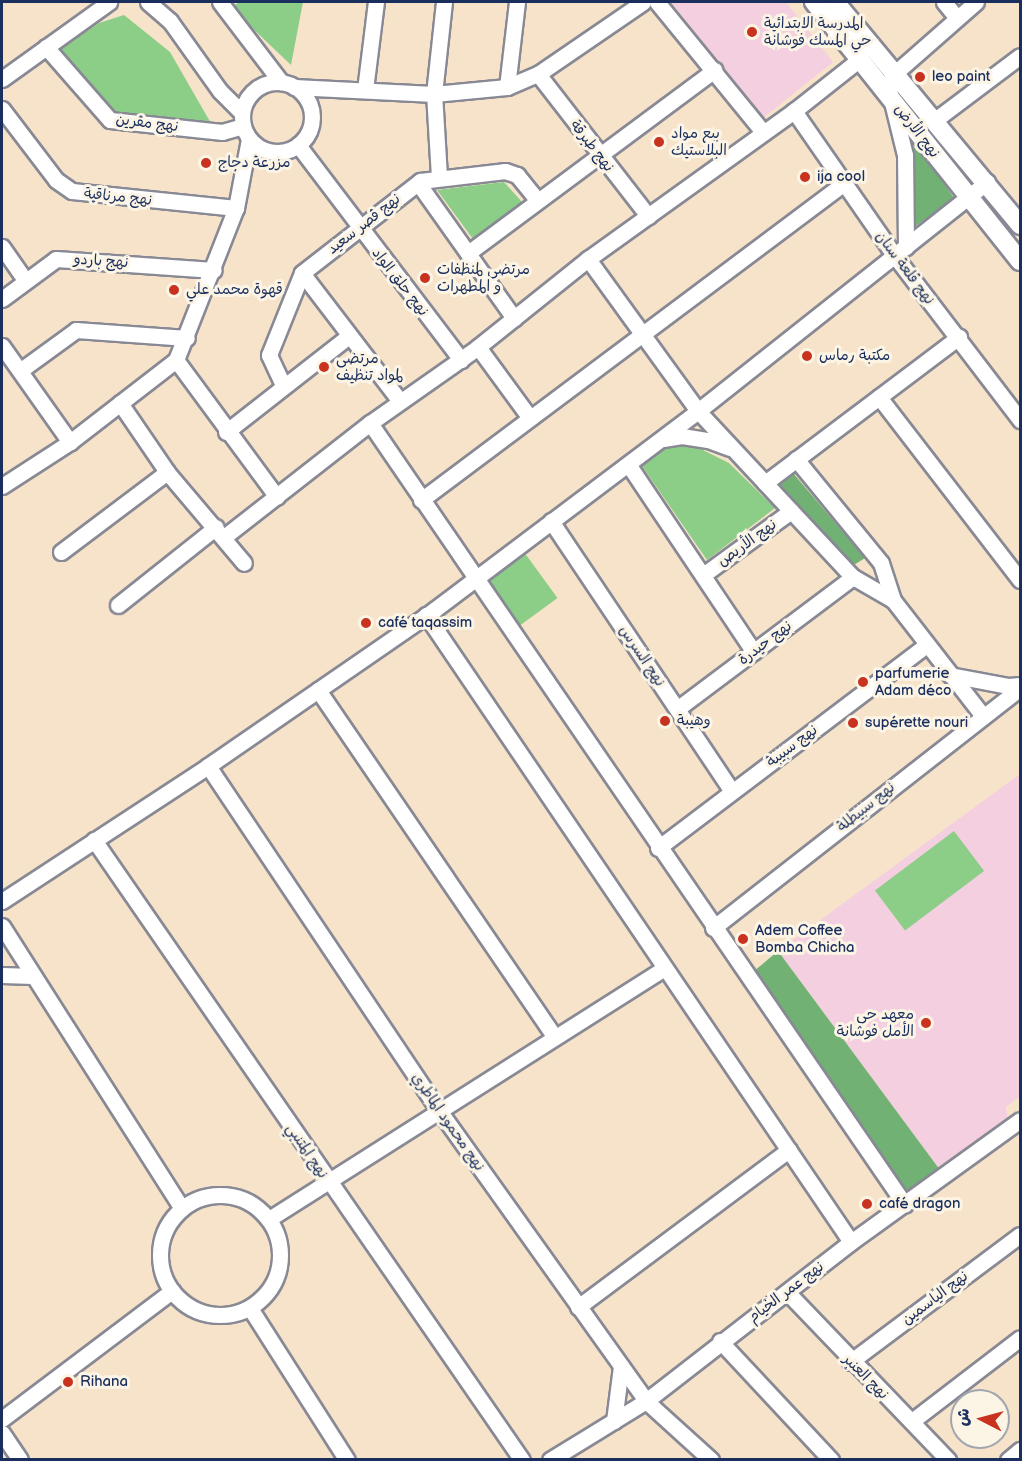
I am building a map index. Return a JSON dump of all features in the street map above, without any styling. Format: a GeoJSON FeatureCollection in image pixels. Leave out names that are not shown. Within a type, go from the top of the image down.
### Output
{"type":"FeatureCollection","features":[{"type":"Feature","properties":{"kind":"street"},"geometry":{"type":"LineString","coordinates":[[2,79],[109,2]]}},
{"type":"Feature","properties":{"kind":"street"},"geometry":{"type":"LineString","coordinates":[[148,2],[170,21],[244,126],[272,152],[298,145],[311,122],[310,108],[287,85],[220,2]]}},
{"type":"Feature","properties":{"kind":"street"},"geometry":{"type":"LineString","coordinates":[[364,90],[376,2]]}},
{"type":"Feature","properties":{"kind":"street"},"geometry":{"type":"LineString","coordinates":[[439,177],[434,94],[444,2]]}},
{"type":"Feature","properties":{"kind":"street"},"geometry":{"type":"LineString","coordinates":[[507,87],[517,2]]}},
{"type":"Feature","properties":{"kind":"street"},"geometry":{"type":"LineString","coordinates":[[2,486],[70,442],[176,360],[214,270],[236,208],[244,126],[255,89],[287,85],[434,94],[507,87],[538,74],[643,2]]}},
{"type":"Feature","properties":{"kind":"street"},"geometry":{"type":"LineString","coordinates":[[657,2],[763,132]]}},
{"type":"Feature","properties":{"kind":"street","name":"نهج الأرض"},"geometry":{"type":"LineString","coordinates":[[814,2],[861,58],[1020,261]]}},
{"type":"Feature","properties":{"kind":"street","name":"نهج الأرض"},"geometry":{"type":"LineString","coordinates":[[835,2],[987,182],[1020,225]]}},
{"type":"Feature","properties":{"kind":"street"},"geometry":{"type":"LineString","coordinates":[[944,2],[956,17]]}},
{"type":"Feature","properties":{"kind":"street"},"geometry":{"type":"LineString","coordinates":[[900,251],[905,155],[888,93],[894,74],[956,17],[976,2]]}},
{"type":"Feature","properties":{"kind":"street","name":"نهج مقرين"},"geometry":{"type":"LineString","coordinates":[[46,47],[110,120],[222,132],[244,126]]}},
{"type":"Feature","properties":{"kind":"street"},"geometry":{"type":"LineString","coordinates":[[935,120],[1020,57]]}},
{"type":"Feature","properties":{"kind":"street"},"geometry":{"type":"LineString","coordinates":[[118,605],[220,532],[277,497],[370,423],[478,347],[588,259],[794,111],[861,58]]}},
{"type":"Feature","properties":{"kind":"street"},"geometry":{"type":"LineString","coordinates":[[468,253],[714,70]]}},
{"type":"Feature","properties":{"kind":"street","name":"نهج طبرقة"},"geometry":{"type":"LineString","coordinates":[[538,74],[598,155],[648,216]]}},
{"type":"Feature","properties":{"kind":"street","name":"نهج مرناقية"},"geometry":{"type":"LineString","coordinates":[[2,109],[56,180],[72,191],[236,208]]}},
{"type":"Feature","properties":{"kind":"street","name":"نهج قلعة سنان"},"geometry":{"type":"LineString","coordinates":[[794,111],[843,184],[900,251],[1020,420]]}},
{"type":"Feature","properties":{"kind":"street","name":"نهج حلق الواد"},"geometry":{"type":"LineString","coordinates":[[298,145],[358,229],[461,360]]}},
{"type":"Feature","properties":{"kind":"street","name":"نهج قصر سعيد"},"geometry":{"type":"LineString","coordinates":[[283,385],[268,355],[302,273],[418,183],[439,177],[505,171],[517,175],[537,200]]}},
{"type":"Feature","properties":{"kind":"street"},"geometry":{"type":"LineString","coordinates":[[2,901],[208,766],[426,615],[698,411],[987,182]]}},
{"type":"Feature","properties":{"kind":"street"},"geometry":{"type":"LineString","coordinates":[[418,183],[514,318]]}},
{"type":"Feature","properties":{"kind":"street"},"geometry":{"type":"LineString","coordinates":[[422,500],[642,332],[843,184]]}},
{"type":"Feature","properties":{"kind":"street"},"geometry":{"type":"LineString","coordinates":[[2,247],[25,280]]}},
{"type":"Feature","properties":{"kind":"street","name":"نهج باردو"},"geometry":{"type":"LineString","coordinates":[[2,299],[50,260],[62,258],[214,270]]}},
{"type":"Feature","properties":{"kind":"street"},"geometry":{"type":"LineString","coordinates":[[588,259],[698,411],[853,577],[893,600]]}},
{"type":"Feature","properties":{"kind":"street"},"geometry":{"type":"LineString","coordinates":[[302,273],[400,401]]}},
{"type":"Feature","properties":{"kind":"street"},"geometry":{"type":"LineString","coordinates":[[21,370],[76,330],[187,338]]}},
{"type":"Feature","properties":{"kind":"street"},"geometry":{"type":"LineString","coordinates":[[226,432],[283,385],[349,336]]}},
{"type":"Feature","properties":{"kind":"street"},"geometry":{"type":"LineString","coordinates":[[765,483],[959,337]]}},
{"type":"Feature","properties":{"kind":"street"},"geometry":{"type":"LineString","coordinates":[[2,346],[70,442]]}},
{"type":"Feature","properties":{"kind":"street"},"geometry":{"type":"LineString","coordinates":[[478,347],[530,418]]}},
{"type":"Feature","properties":{"kind":"street"},"geometry":{"type":"LineString","coordinates":[[176,360],[226,432],[277,497]]}},
{"type":"Feature","properties":{"kind":"street"},"geometry":{"type":"LineString","coordinates":[[879,397],[1020,579]]}},
{"type":"Feature","properties":{"kind":"street"},"geometry":{"type":"LineString","coordinates":[[120,403],[167,472],[244,562]]}},
{"type":"Feature","properties":{"kind":"street"},"geometry":{"type":"LineString","coordinates":[[370,423],[658,848],[905,1205]]}},
{"type":"Feature","properties":{"kind":"street"},"geometry":{"type":"LineString","coordinates":[[660,439],[682,436],[708,440],[734,450]]}},
{"type":"Feature","properties":{"kind":"street"},"geometry":{"type":"LineString","coordinates":[[796,459],[882,563],[893,600],[983,716]]}},
{"type":"Feature","properties":{"kind":"street"},"geometry":{"type":"LineString","coordinates":[[628,464],[754,652]]}},
{"type":"Feature","properties":{"kind":"street"},"geometry":{"type":"LineString","coordinates":[[61,552],[167,472]]}},
{"type":"Feature","properties":{"kind":"street","name":"نهج الأريص"},"geometry":{"type":"LineString","coordinates":[[703,575],[791,511]]}},
{"type":"Feature","properties":{"kind":"street","name":"نهج السرس"},"geometry":{"type":"LineString","coordinates":[[551,521],[732,791]]}},
{"type":"Feature","properties":{"kind":"street","name":"نهج حيدرة"},"geometry":{"type":"LineString","coordinates":[[677,710],[853,577]]}},
{"type":"Feature","properties":{"kind":"street"},"geometry":{"type":"LineString","coordinates":[[426,615],[850,1242]]}},
{"type":"Feature","properties":{"kind":"street","name":"نهج سبيبة"},"geometry":{"type":"LineString","coordinates":[[658,848],[926,645]]}},
{"type":"Feature","properties":{"kind":"street"},"geometry":{"type":"LineString","coordinates":[[950,675],[993,684],[1020,686]]}},
{"type":"Feature","properties":{"kind":"street","name":"نهج سبيطلة"},"geometry":{"type":"LineString","coordinates":[[713,928],[1020,686]]}},
{"type":"Feature","properties":{"kind":"street"},"geometry":{"type":"LineString","coordinates":[[318,690],[555,1037]]}},
{"type":"Feature","properties":{"kind":"street","name":"نهج محمود الماطري"},"geometry":{"type":"LineString","coordinates":[[208,766],[438,1109],[646,1401],[711,1460]]}},
{"type":"Feature","properties":{"kind":"street","name":"نهج المتنبي"},"geometry":{"type":"LineString","coordinates":[[94,840],[522,1460]]}},
{"type":"Feature","properties":{"kind":"street"},"geometry":{"type":"LineString","coordinates":[[2,926],[182,1209]]}},
{"type":"Feature","properties":{"kind":"street"},"geometry":{"type":"LineString","coordinates":[[269,1219],[438,1109],[664,968]]}},
{"type":"Feature","properties":{"kind":"street"},"geometry":{"type":"LineString","coordinates":[[2,975],[33,976]]}},
{"type":"Feature","properties":{"kind":"street","name":"نهج عمر الخيام"},"geometry":{"type":"LineString","coordinates":[[550,1460],[646,1401],[720,1341],[850,1242],[905,1205],[1020,1120]]}},
{"type":"Feature","properties":{"kind":"street"},"geometry":{"type":"LineString","coordinates":[[578,1307],[789,1150]]}},
{"type":"Feature","properties":{"kind":"street"},"geometry":{"type":"LineString","coordinates":[[227,1195],[251,1203],[269,1219],[279,1242],[279,1268],[269,1291],[250,1308],[212,1315],[189,1307],[172,1291],[162,1269],[161,1244],[166,1228],[182,1209],[203,1197],[227,1195]]}},
{"type":"Feature","properties":{"kind":"street","name":"نهج الياسمين"},"geometry":{"type":"LineString","coordinates":[[850,1362],[1020,1235]]}},
{"type":"Feature","properties":{"kind":"street"},"geometry":{"type":"LineString","coordinates":[[2,1419],[172,1291]]}},
{"type":"Feature","properties":{"kind":"street","name":"نهج العنبر"},"geometry":{"type":"LineString","coordinates":[[787,1292],[850,1362],[912,1421],[948,1460]]}},
{"type":"Feature","properties":{"kind":"street"},"geometry":{"type":"LineString","coordinates":[[250,1308],[347,1460]]}},
{"type":"Feature","properties":{"kind":"street"},"geometry":{"type":"LineString","coordinates":[[912,1421],[1020,1338]]}},
{"type":"Feature","properties":{"kind":"street"},"geometry":{"type":"LineString","coordinates":[[720,1341],[831,1460]]}},
{"type":"Feature","properties":{"kind":"street"},"geometry":{"type":"LineString","coordinates":[[614,1420],[621,1366]]}},
{"type":"Feature","properties":{"kind":"street"},"geometry":{"type":"LineString","coordinates":[[2,1433],[20,1460]]}},
{"type":"Feature","properties":{"kind":"street"},"geometry":{"type":"LineString","coordinates":[[1008,1460],[1020,1450]]}},
{"type":"Feature","properties":{"kind":"shaded area","name":"المدرسة الابتدائية حي المسك فوشانة"},"geometry":{"type":"Polygon","coordinates":[[[671,2],[786,2],[833,62],[763,118],[671,2]]]}},
{"type":"Feature","properties":{"kind":"shaded area","name":"معهد حي الأمل فوشانة"},"geometry":{"type":"Polygon","coordinates":[[[1020,774],[1020,1096],[1006,1107],[1008,1122],[940,1170],[778,951],[1020,774]]]}},
{"type":"Feature","properties":{"kind":"green space"},"geometry":{"type":"Polygon","coordinates":[[[239,2],[303,2],[291,65],[231,8],[239,2]]]}},
{"type":"Feature","properties":{"kind":"green space"},"geometry":{"type":"Polygon","coordinates":[[[124,15],[170,52],[212,125],[113,114],[59,50],[99,23],[124,15]]]}},
{"type":"Feature","properties":{"kind":"green space"},"geometry":{"type":"Polygon","coordinates":[[[912,147],[921,150],[954,198],[913,228],[912,147]]]}},
{"type":"Feature","properties":{"kind":"green space"},"geometry":{"type":"Polygon","coordinates":[[[504,182],[523,203],[473,239],[437,190],[504,182]]]}},
{"type":"Feature","properties":{"kind":"green space"},"geometry":{"type":"Polygon","coordinates":[[[667,443],[697,447],[729,463],[775,508],[707,560],[642,466],[667,443]]]}},
{"type":"Feature","properties":{"kind":"green space"},"geometry":{"type":"Polygon","coordinates":[[[793,473],[865,558],[849,568],[776,489],[793,473]]]}},
{"type":"Feature","properties":{"kind":"green space"},"geometry":{"type":"Polygon","coordinates":[[[524,552],[558,598],[515,629],[482,583],[524,552]]]}},
{"type":"Feature","properties":{"kind":"green space"},"geometry":{"type":"Polygon","coordinates":[[[954,831],[984,871],[905,931],[875,891],[954,831]]]}},
{"type":"Feature","properties":{"kind":"green space"},"geometry":{"type":"Polygon","coordinates":[[[778,951],[940,1170],[905,1192],[753,972],[778,951]]]}},
{"type":"Feature","properties":{"kind":"place","name":"المدرسة الابتدائية حي المسك فوشانة"},"geometry":{"type":"Point","coordinates":[752,32]}},
{"type":"Feature","properties":{"kind":"place","name":"leo paint"},"geometry":{"type":"Point","coordinates":[920,77]}},
{"type":"Feature","properties":{"kind":"place","name":"بيع مواد البلاستيك"},"geometry":{"type":"Point","coordinates":[659,142]}},
{"type":"Feature","properties":{"kind":"place","name":"مزرعة دجاج"},"geometry":{"type":"Point","coordinates":[206,163]}},
{"type":"Feature","properties":{"kind":"place","name":"ija cool"},"geometry":{"type":"Point","coordinates":[805,177]}},
{"type":"Feature","properties":{"kind":"place","name":"مرتضى لمنظفات و المطهرات"},"geometry":{"type":"Point","coordinates":[425,278]}},
{"type":"Feature","properties":{"kind":"place","name":"قهوة محمد علي"},"geometry":{"type":"Point","coordinates":[174,290]}},
{"type":"Feature","properties":{"kind":"place","name":"مكتبة رماس"},"geometry":{"type":"Point","coordinates":[807,356]}},
{"type":"Feature","properties":{"kind":"place","name":"مرتضى لمواد تنظيف"},"geometry":{"type":"Point","coordinates":[324,367]}},
{"type":"Feature","properties":{"kind":"place","name":"café taqassim"},"geometry":{"type":"Point","coordinates":[366,623]}},
{"type":"Feature","properties":{"kind":"place","name":"parfumerie Adam déco"},"geometry":{"type":"Point","coordinates":[863,682]}},
{"type":"Feature","properties":{"kind":"place","name":"وهيبة"},"geometry":{"type":"Point","coordinates":[665,721]}},
{"type":"Feature","properties":{"kind":"place","name":"supérette nouri"},"geometry":{"type":"Point","coordinates":[853,723]}},
{"type":"Feature","properties":{"kind":"place","name":"Adem Coffee Bomba Chicha"},"geometry":{"type":"Point","coordinates":[743,939]}},
{"type":"Feature","properties":{"kind":"place","name":"معهد حي الأمل فوشانة"},"geometry":{"type":"Point","coordinates":[926,1023]}},
{"type":"Feature","properties":{"kind":"place","name":"café dragon"},"geometry":{"type":"Point","coordinates":[867,1204]}},
{"type":"Feature","properties":{"kind":"place","name":"Rihana"},"geometry":{"type":"Point","coordinates":[68,1382]}}]}
